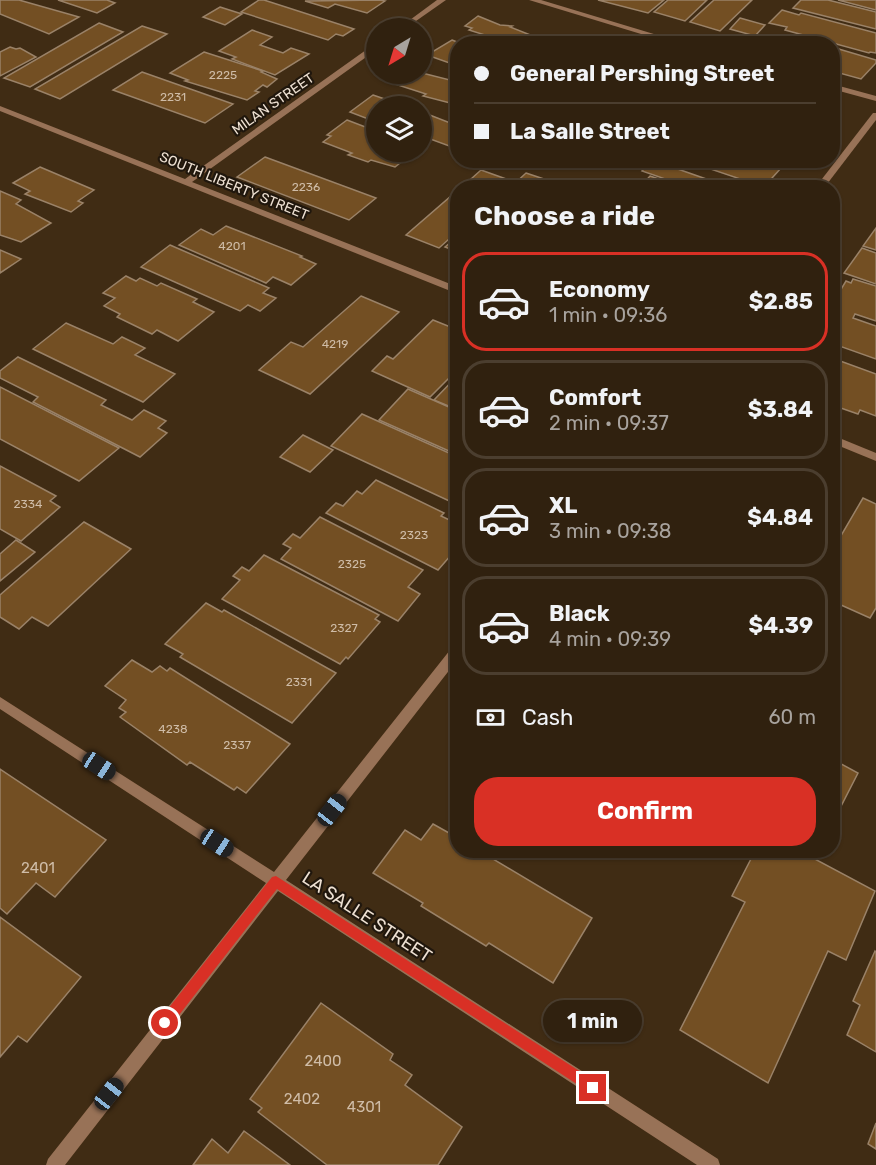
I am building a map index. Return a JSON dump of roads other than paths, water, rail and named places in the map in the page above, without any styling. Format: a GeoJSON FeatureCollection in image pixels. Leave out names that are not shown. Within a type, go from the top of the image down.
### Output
{"type":"FeatureCollection","features":[{"type":"Feature","properties":{"kind":"street"},"geometry":{"type":"LineString","coordinates":[[416,18],[442,0]]}},
{"type":"Feature","properties":{"kind":"street"},"geometry":{"type":"LineString","coordinates":[[533,0],[657,36]]}},
{"type":"Feature","properties":{"kind":"street","name":"MILAN STREET"},"geometry":{"type":"LineString","coordinates":[[185,183],[366,54]]}},
{"type":"Feature","properties":{"kind":"street"},"geometry":{"type":"LineString","coordinates":[[840,88],[876,99]]}},
{"type":"Feature","properties":{"kind":"street","name":"SOUTH LIBERTY STREET"},"geometry":{"type":"LineString","coordinates":[[0,108],[450,288]]}},
{"type":"Feature","properties":{"kind":"street"},"geometry":{"type":"LineString","coordinates":[[840,161],[876,115]]}},
{"type":"Feature","properties":{"kind":"street"},"geometry":{"type":"LineString","coordinates":[[825,180],[835,168]]}},
{"type":"Feature","properties":{"kind":"street"},"geometry":{"type":"LineString","coordinates":[[840,442],[876,457]]}},
{"type":"Feature","properties":{"kind":"street"},"geometry":{"type":"LineString","coordinates":[[54,1165],[450,659]]}},
{"type":"Feature","properties":{"kind":"street","name":"LA SALLE STREET"},"geometry":{"type":"LineString","coordinates":[[0,702],[712,1165]]}}]}
